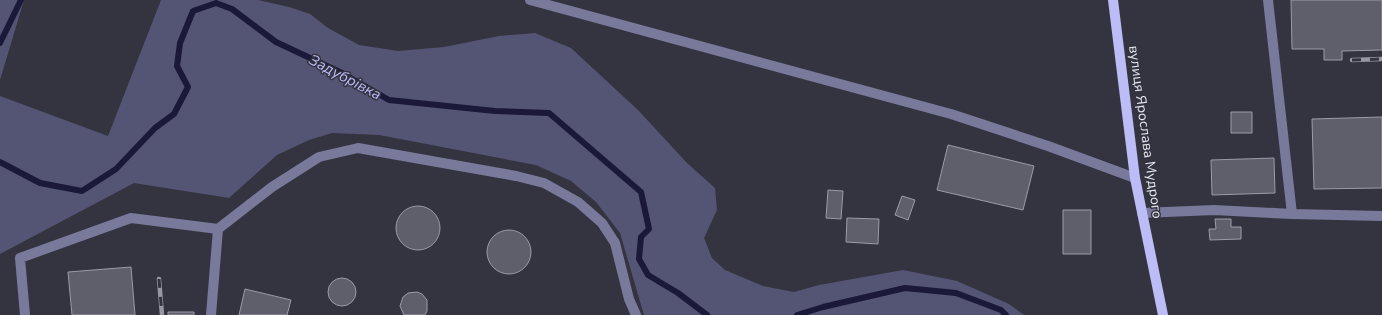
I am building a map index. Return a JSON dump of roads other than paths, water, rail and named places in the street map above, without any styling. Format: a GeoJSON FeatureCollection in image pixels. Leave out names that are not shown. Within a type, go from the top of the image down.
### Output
{"type":"FeatureCollection","features":[{"type":"Feature","properties":{"kind":"main road","name":"вулиця Ярослава Мудрого"},"geometry":{"type":"LineString","coordinates":[[1113,0],[1135,178],[1163,315]]}},
{"type":"Feature","properties":{"kind":"lane"},"geometry":{"type":"LineString","coordinates":[[530,0],[951,114],[1048,146],[1135,178]]}},
{"type":"Feature","properties":{"kind":"lane"},"geometry":{"type":"LineString","coordinates":[[1268,0],[1292,214]]}},
{"type":"Feature","properties":{"kind":"lane"},"geometry":{"type":"LineString","coordinates":[[24,315],[20,258],[131,218],[218,229],[272,187],[319,157],[358,148],[516,176],[544,183],[578,202],[602,223],[615,243],[629,299],[636,315]]}},
{"type":"Feature","properties":{"kind":"lane"},"geometry":{"type":"LineString","coordinates":[[1142,213],[1214,210],[1292,214],[1382,216]]}},
{"type":"Feature","properties":{"kind":"lane"},"geometry":{"type":"LineString","coordinates":[[211,315],[218,229]]}},
{"type":"Feature","properties":{"kind":"waterway","name":"Задубрівка"},"geometry":{"type":"LineString","coordinates":[[0,43],[21,0]]}},
{"type":"Feature","properties":{"kind":"waterway","name":"Задубрівка"},"geometry":{"type":"LineString","coordinates":[[0,162],[40,183],[82,191],[116,169],[155,128],[174,114],[188,87],[177,66],[180,43],[193,11],[216,3],[232,9],[276,42],[342,73],[389,100],[495,111],[549,113],[641,192],[649,229],[641,237],[639,259],[648,275],[678,293],[707,315]]}},
{"type":"Feature","properties":{"kind":"waterway","name":"Задубрівка"},"geometry":{"type":"LineString","coordinates":[[797,315],[823,307],[905,288],[956,293],[1001,310],[1006,315]]}},
{"type":"Feature","properties":{"kind":"railway"},"geometry":{"type":"LineString","coordinates":[[1352,60],[1382,59]]}},
{"type":"Feature","properties":{"kind":"railway"},"geometry":{"type":"LineString","coordinates":[[159,279],[162,315]]}}]}
